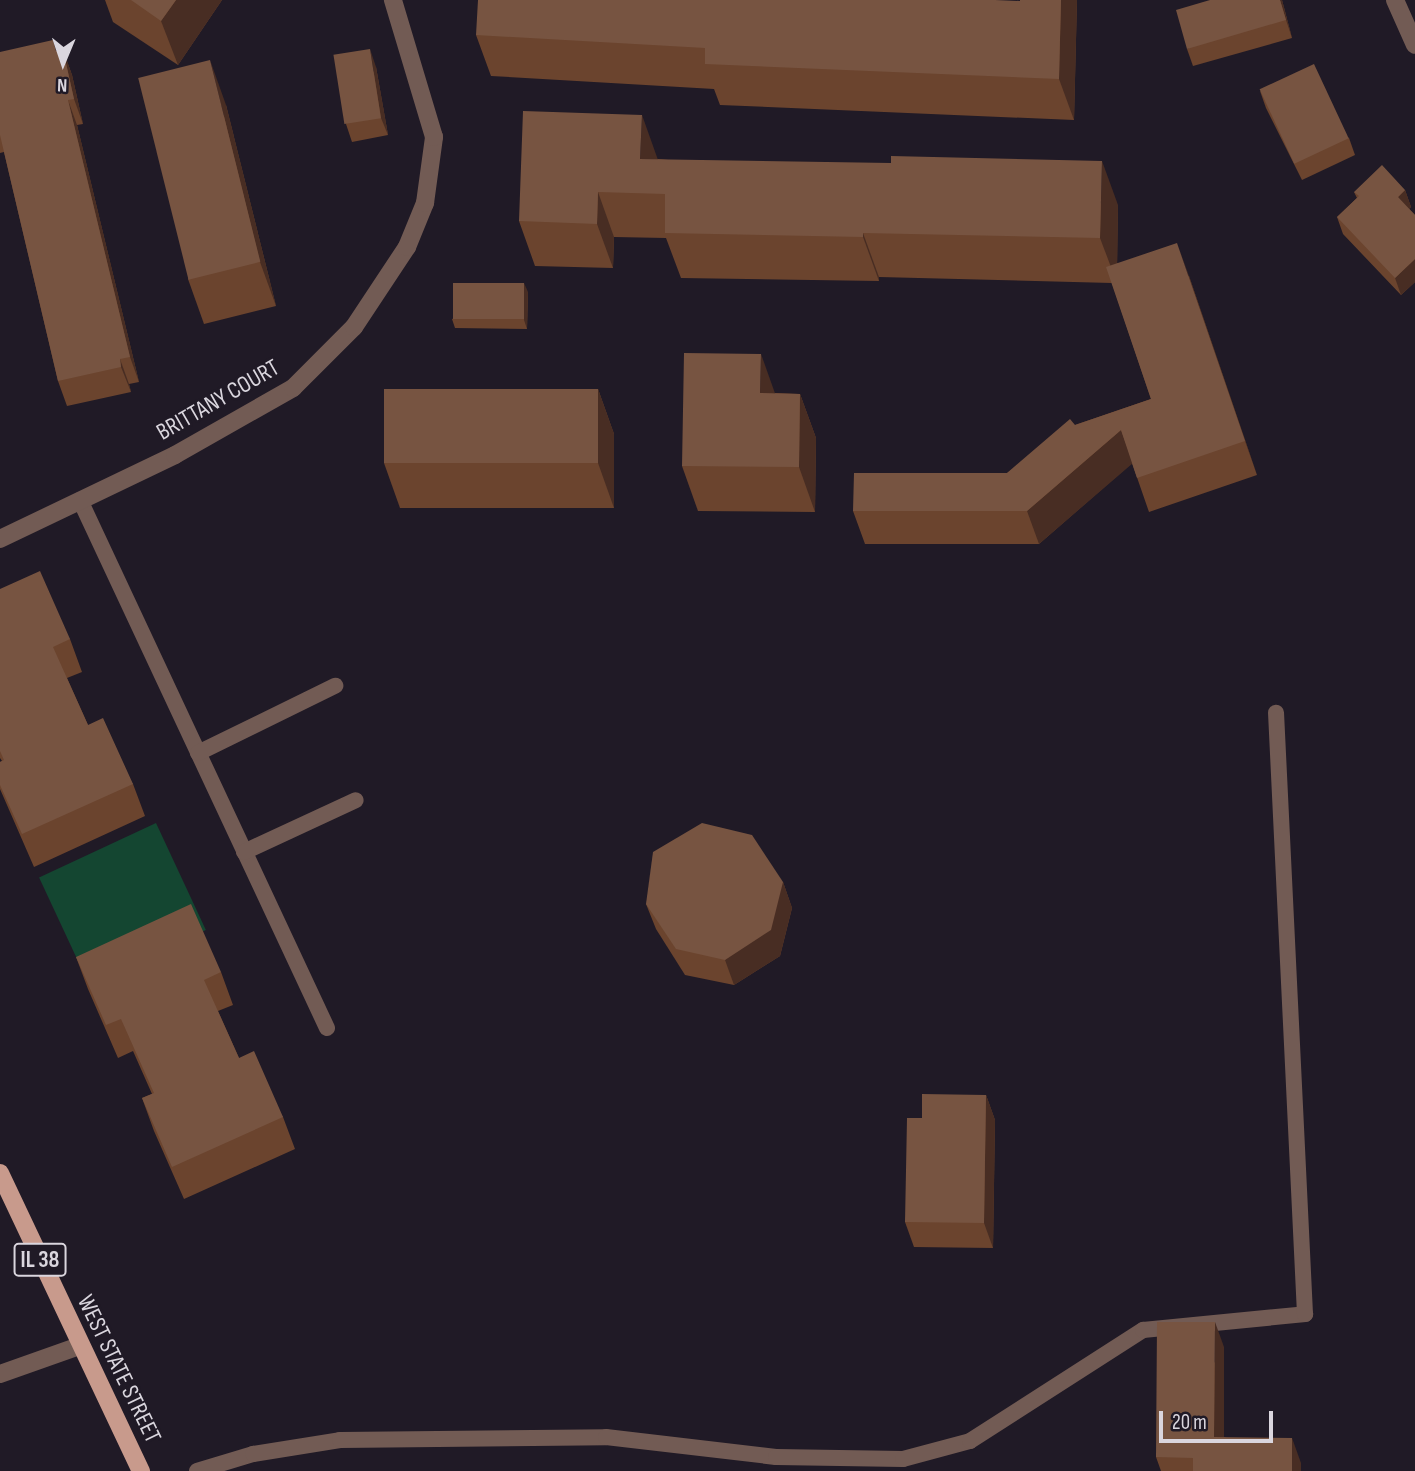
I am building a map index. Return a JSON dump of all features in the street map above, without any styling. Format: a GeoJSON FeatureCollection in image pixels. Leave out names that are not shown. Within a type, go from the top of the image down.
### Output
{"type":"FeatureCollection","features":[{"type":"Feature","properties":{"kind":"main road","name":"WEST STATE STREET"},"geometry":{"type":"LineString","coordinates":[[0,1173],[79,1346],[141,1471]]}},
{"type":"Feature","properties":{"kind":"street","name":"BRITTANY COURT"},"geometry":{"type":"LineString","coordinates":[[0,539],[175,455],[293,388],[354,327],[407,247],[425,203],[434,137],[393,0]]}},
{"type":"Feature","properties":{"kind":"street"},"geometry":{"type":"LineString","coordinates":[[1395,0],[1415,45]]}},
{"type":"Feature","properties":{"kind":"street"},"geometry":{"type":"LineString","coordinates":[[0,1374],[79,1346]]}},
{"type":"Feature","properties":{"kind":"lane"},"geometry":{"type":"LineString","coordinates":[[80,500],[327,1028]]}},
{"type":"Feature","properties":{"kind":"lane"},"geometry":{"type":"LineString","coordinates":[[198,753],[335,685]]}},
{"type":"Feature","properties":{"kind":"lane"},"geometry":{"type":"LineString","coordinates":[[197,1471],[253,1454],[340,1440],[606,1437],[776,1457],[903,1459],[970,1441],[1143,1330],[1305,1314],[1276,713]]}},
{"type":"Feature","properties":{"kind":"lane"},"geometry":{"type":"LineString","coordinates":[[244,852],[356,800]]}},
{"type":"Feature","properties":{"kind":"green space"},"geometry":{"type":"Polygon","coordinates":[[[156,823],[206,930],[89,984],[39,878],[156,823]]]}},
{"type":"Feature","properties":{"kind":"building"},"geometry":{"type":"Polygon","coordinates":[[[131,0],[176,0],[161,21],[131,0]]]}},
{"type":"Feature","properties":{"kind":"building"},"geometry":{"type":"Polygon","coordinates":[[[478,0],[1061,0],[1059,79],[705,64],[705,48],[476,35],[478,0]]]}},
{"type":"Feature","properties":{"kind":"building"},"geometry":{"type":"Polygon","coordinates":[[[1210,0],[1280,0],[1286,20],[1187,49],[1176,10],[1210,0]]]}},
{"type":"Feature","properties":{"kind":"building"},"geometry":{"type":"Polygon","coordinates":[[[53,40],[56,51],[63,50],[74,99],[68,100],[130,357],[120,359],[121,367],[58,381],[0,135],[0,52],[53,40]]]}},
{"type":"Feature","properties":{"kind":"building"},"geometry":{"type":"Polygon","coordinates":[[[370,49],[381,118],[344,124],[333,55],[370,49]]]}},
{"type":"Feature","properties":{"kind":"building"},"geometry":{"type":"Polygon","coordinates":[[[210,60],[260,262],[189,280],[138,78],[210,60]]]}},
{"type":"Feature","properties":{"kind":"building"},"geometry":{"type":"Polygon","coordinates":[[[1314,64],[1349,138],[1294,164],[1260,89],[1314,64]]]}},
{"type":"Feature","properties":{"kind":"building"},"geometry":{"type":"Polygon","coordinates":[[[523,111],[642,115],[640,159],[891,163],[891,156],[1102,161],[1100,238],[863,233],[863,237],[665,233],[665,194],[598,192],[597,224],[519,221],[523,111]]]}},
{"type":"Feature","properties":{"kind":"building"},"geometry":{"type":"Polygon","coordinates":[[[1382,165],[1405,190],[1398,197],[1415,215],[1415,259],[1395,278],[1337,217],[1359,196],[1354,192],[1382,165]]]}},
{"type":"Feature","properties":{"kind":"building"},"geometry":{"type":"Polygon","coordinates":[[[1177,243],[1245,441],[1137,478],[1121,430],[1027,511],[853,511],[854,473],[1007,473],[1070,419],[1075,425],[1151,399],[1106,267],[1177,243]]]}},
{"type":"Feature","properties":{"kind":"building"},"geometry":{"type":"Polygon","coordinates":[[[453,283],[524,283],[524,319],[453,319],[453,283]]]}},
{"type":"Feature","properties":{"kind":"building"},"geometry":{"type":"Polygon","coordinates":[[[684,353],[761,354],[760,393],[800,394],[799,467],[682,466],[684,353]]]}},
{"type":"Feature","properties":{"kind":"building"},"geometry":{"type":"Polygon","coordinates":[[[384,389],[598,389],[598,463],[384,463],[384,389]]]}},
{"type":"Feature","properties":{"kind":"building"},"geometry":{"type":"Polygon","coordinates":[[[40,571],[70,639],[53,647],[88,725],[103,718],[133,784],[22,834],[0,785],[0,762],[4,760],[0,751],[0,589],[40,571]]]}},
{"type":"Feature","properties":{"kind":"building"},"geometry":{"type":"Polygon","coordinates":[[[702,823],[752,835],[783,882],[771,930],[725,960],[676,949],[646,904],[653,852],[702,823]]]}},
{"type":"Feature","properties":{"kind":"building"},"geometry":{"type":"Polygon","coordinates":[[[191,904],[221,972],[204,980],[239,1058],[254,1051],[283,1117],[172,1167],[142,1098],[154,1093],[121,1019],[106,1025],[76,957],[191,904]]]}},
{"type":"Feature","properties":{"kind":"building"},"geometry":{"type":"Polygon","coordinates":[[[922,1094],[986,1095],[984,1223],[905,1222],[907,1118],[922,1118],[922,1094]]]}},
{"type":"Feature","properties":{"kind":"building"},"geometry":{"type":"Polygon","coordinates":[[[1157,1322],[1215,1322],[1214,1437],[1292,1438],[1292,1471],[1193,1471],[1193,1458],[1156,1457],[1157,1322]]]}}]}
